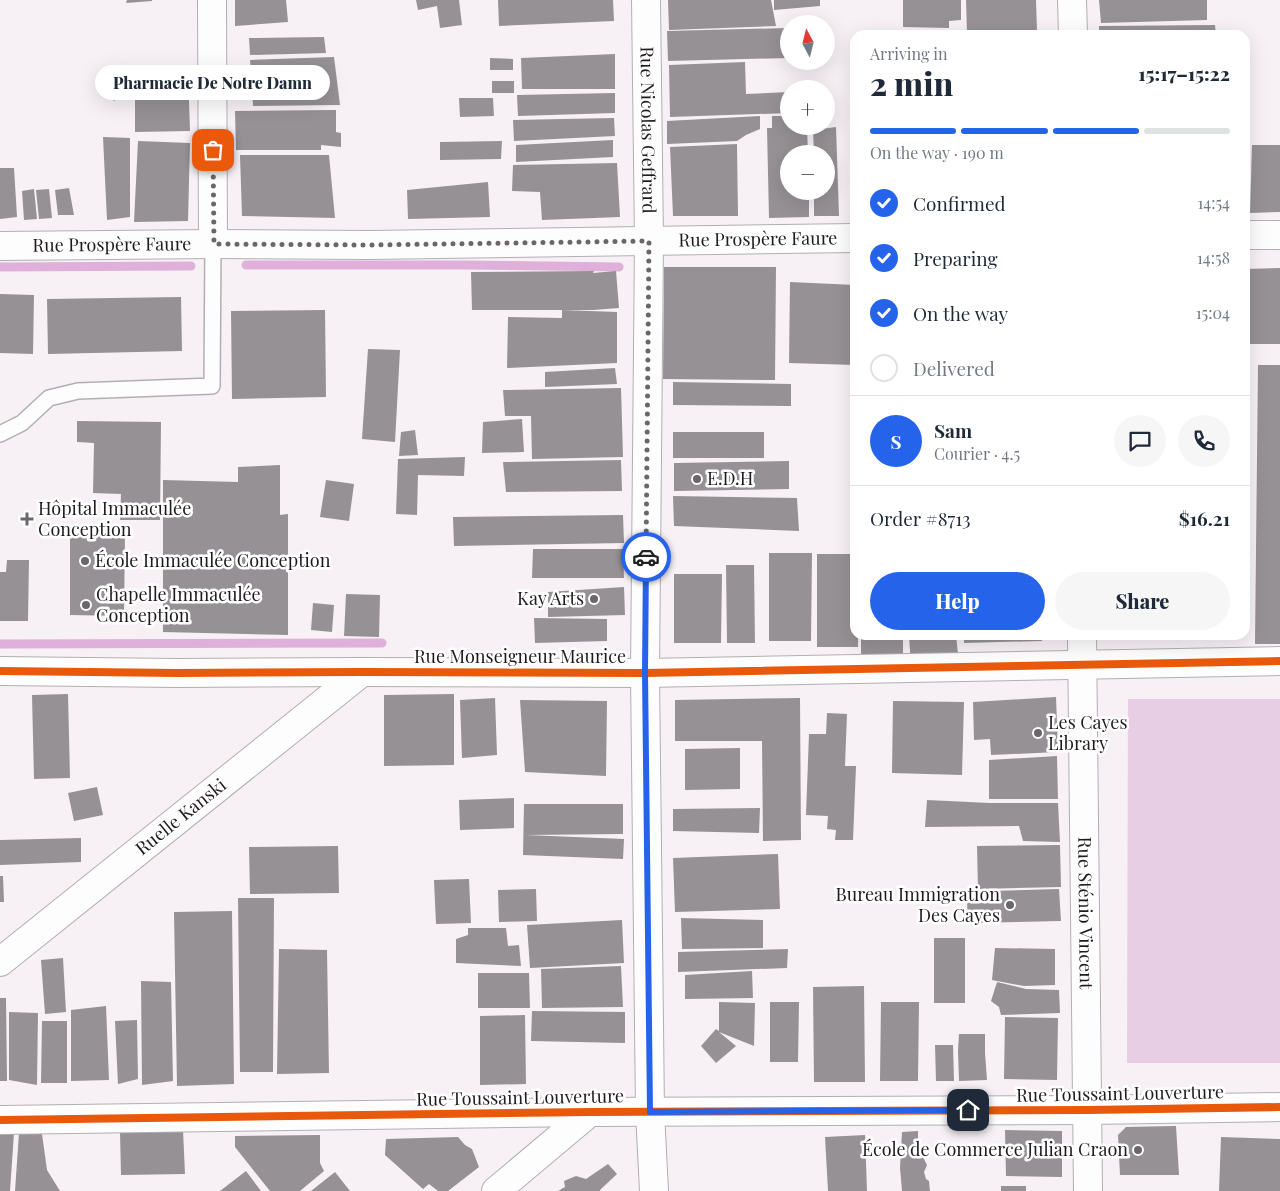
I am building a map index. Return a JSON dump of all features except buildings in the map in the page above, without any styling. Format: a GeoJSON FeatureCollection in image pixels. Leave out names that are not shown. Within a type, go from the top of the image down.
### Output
{"type":"FeatureCollection","features":[{"type":"Feature","properties":{"kind":"street"},"geometry":{"type":"LineString","coordinates":[[212,0],[214,244]]}},
{"type":"Feature","properties":{"kind":"street","name":"Rue Nicolas Geffrard"},"geometry":{"type":"LineString","coordinates":[[646,0],[649,241],[645,672],[650,1112],[654,1191]]}},
{"type":"Feature","properties":{"kind":"street"},"geometry":{"type":"LineString","coordinates":[[1072,0],[1073,30]]}},
{"type":"Feature","properties":{"kind":"street"},"geometry":{"type":"LineString","coordinates":[[1250,235],[1280,235]]}},
{"type":"Feature","properties":{"kind":"street","name":"Rue Prospère Faure"},"geometry":{"type":"LineString","coordinates":[[0,246],[370,245],[850,238]]}},
{"type":"Feature","properties":{"kind":"street","name":"Rue Sténio Vincent"},"geometry":{"type":"LineString","coordinates":[[1082,640],[1088,1191]]}},
{"type":"Feature","properties":{"kind":"street","name":"Rue Monseigneur Maurice"},"geometry":{"type":"LineString","coordinates":[[0,671],[177,673],[645,672],[1280,661]]}},
{"type":"Feature","properties":{"kind":"street","name":"Ruelle Kanski"},"geometry":{"type":"LineString","coordinates":[[0,962],[362,672]]}},
{"type":"Feature","properties":{"kind":"street","name":"Rue Toussaint Louverture"},"geometry":{"type":"LineString","coordinates":[[0,1120],[590,1112],[1088,1110],[1280,1107]]}},
{"type":"Feature","properties":{"kind":"street"},"geometry":{"type":"LineString","coordinates":[[496,1191],[590,1112]]}},
{"type":"Feature","properties":{"kind":"lane"},"geometry":{"type":"LineString","coordinates":[[0,434],[22,423],[49,398],[78,391],[212,386],[214,244]]}},
{"type":"Feature","properties":{"kind":"shaded area"},"geometry":{"type":"Polygon","coordinates":[[[1128,699],[1280,699],[1280,1063],[1127,1063],[1128,699]]]}},
{"type":"Feature","properties":{"kind":"waterway"},"geometry":{"type":"LineString","coordinates":[[246,265],[619,267]]}},
{"type":"Feature","properties":{"kind":"waterway"},"geometry":{"type":"LineString","coordinates":[[0,267],[191,266]]}},
{"type":"Feature","properties":{"kind":"waterway"},"geometry":{"type":"LineString","coordinates":[[0,644],[382,643]]}},
{"type":"Feature","properties":{"kind":"cycle path"},"geometry":{"type":"LineString","coordinates":[[0,671],[645,673],[1280,661]]}},
{"type":"Feature","properties":{"kind":"cycle path"},"geometry":{"type":"LineString","coordinates":[[0,1120],[590,1112],[1088,1110],[1280,1107]]}},
{"type":"Feature","properties":{"kind":"way so far"},"geometry":{"type":"LineString","coordinates":[[213,150],[214,244],[370,245],[649,241],[646,557]]}},
{"type":"Feature","properties":{"kind":"place","name":"Pharmacie De Notre Damn"},"geometry":{"type":"Point","coordinates":[213,150]}},
{"type":"Feature","properties":{"kind":"place","name":"E.D.H"},"geometry":{"type":"Point","coordinates":[697,479]}},
{"type":"Feature","properties":{"kind":"place","name":"Hôpital Immaculée Conception"},"geometry":{"type":"Point","coordinates":[27,519]}},
{"type":"Feature","properties":{"kind":"place","name":"École Immaculée Conception"},"geometry":{"type":"Point","coordinates":[85,561]}},
{"type":"Feature","properties":{"kind":"place","name":"Kay Arts"},"geometry":{"type":"Point","coordinates":[594,599]}},
{"type":"Feature","properties":{"kind":"place","name":"Chapelle Immaculée Conception"},"geometry":{"type":"Point","coordinates":[86,605]}},
{"type":"Feature","properties":{"kind":"place","name":"Les Cayes Library"},"geometry":{"type":"Point","coordinates":[1038,733]}},
{"type":"Feature","properties":{"kind":"place","name":"Bureau Immigration Des Cayes"},"geometry":{"type":"Point","coordinates":[1010,905]}},
{"type":"Feature","properties":{"kind":"place","name":"École de Commerce Julian Craon"},"geometry":{"type":"Point","coordinates":[1138,1150]}},
{"type":"Feature","properties":{"kind":"route"},"geometry":{"type":"LineString","coordinates":[[646,557],[645,672],[650,1112],[968,1110]]}}]}
